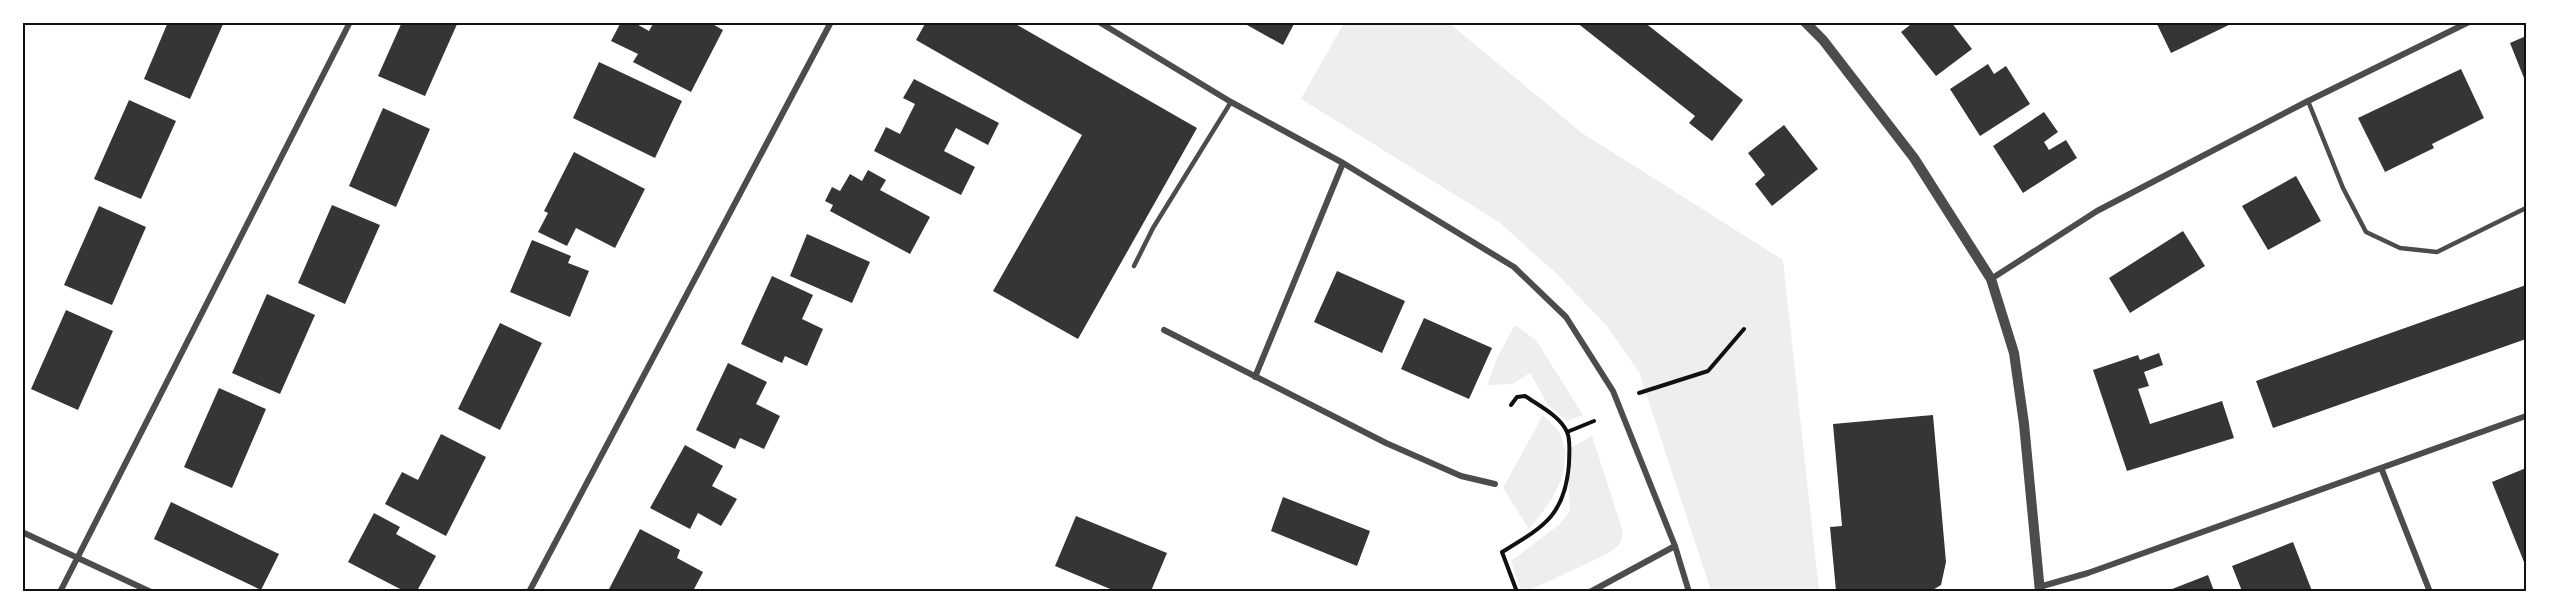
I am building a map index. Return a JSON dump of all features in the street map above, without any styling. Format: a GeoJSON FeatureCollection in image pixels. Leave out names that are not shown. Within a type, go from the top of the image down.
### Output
{"type":"FeatureCollection","features":[{"type":"Feature","properties":{"kind":"street"},"geometry":{"type":"LineString","coordinates":[[60,591],[79,559],[86,539],[350,22]]}},
{"type":"Feature","properties":{"kind":"street"},"geometry":{"type":"LineString","coordinates":[[529,591],[831,22]]}},
{"type":"Feature","properties":{"kind":"street"},"geometry":{"type":"LineString","coordinates":[[1099,22],[1231,102],[1343,163],[1515,267],[1566,317],[1617,400],[1675,546],[1689,591]]}},
{"type":"Feature","properties":{"kind":"street"},"geometry":{"type":"LineString","coordinates":[[1804,22],[1823,40],[1914,158],[1991,279],[2014,353],[2024,424],[2040,589],[2382,470],[2526,416]]}},
{"type":"Feature","properties":{"kind":"street"},"geometry":{"type":"LineString","coordinates":[[1991,279],[2097,212],[2308,102],[2469,22]]}},
{"type":"Feature","properties":{"kind":"street"},"geometry":{"type":"LineString","coordinates":[[1255,377],[1343,163]]}},
{"type":"Feature","properties":{"kind":"street"},"geometry":{"type":"LineString","coordinates":[[1164,330],[1386,443],[1461,476],[1495,484]]}},
{"type":"Feature","properties":{"kind":"street"},"geometry":{"type":"LineString","coordinates":[[2382,470],[2430,591]]}},
{"type":"Feature","properties":{"kind":"street"},"geometry":{"type":"LineString","coordinates":[[22,532],[151,591]]}},
{"type":"Feature","properties":{"kind":"street"},"geometry":{"type":"LineString","coordinates":[[1590,591],[1675,546]]}},
{"type":"Feature","properties":{"kind":"lane"},"geometry":{"type":"LineString","coordinates":[[1134,266],[1153,228],[1231,102]]}},
{"type":"Feature","properties":{"kind":"lane"},"geometry":{"type":"LineString","coordinates":[[2308,102],[2343,188],[2366,232],[2400,248],[2437,252],[2526,207]]}},
{"type":"Feature","properties":{"kind":"path"},"geometry":{"type":"LineString","coordinates":[[1617,400],[1708,371],[1744,328]]}},
{"type":"Feature","properties":{"kind":"path"},"geometry":{"type":"LineString","coordinates":[[1511,405],[1517,397],[1525,396],[1552,414],[1568,432],[1567,489],[1558,509],[1537,530],[1502,552],[1516,591]]}},
{"type":"Feature","properties":{"kind":"path"},"geometry":{"type":"LineString","coordinates":[[1568,432],[1594,421]]}},
{"type":"Feature","properties":{"kind":"shaded area"},"geometry":{"type":"Polygon","coordinates":[[[1344,23],[1449,23],[1582,133],[1783,260],[1819,591],[1711,591],[1639,372],[1606,325],[1557,274],[1499,222],[1301,99],[1344,23]]]}},
{"type":"Feature","properties":{"kind":"shaded area"},"geometry":{"type":"Polygon","coordinates":[[[1515,325],[1536,340],[1583,415],[1567,421],[1548,405],[1530,373],[1512,384],[1487,385],[1498,356],[1515,325]]]}},
{"type":"Feature","properties":{"kind":"shaded area"},"geometry":{"type":"Polygon","coordinates":[[[1543,415],[1560,433],[1565,449],[1565,462],[1563,474],[1552,498],[1529,529],[1503,488],[1543,415]]]}},
{"type":"Feature","properties":{"kind":"shaded area"},"geometry":{"type":"Polygon","coordinates":[[[1592,436],[1623,532],[1620,544],[1609,553],[1528,591],[1521,591],[1511,561],[1560,524],[1570,510],[1566,450],[1592,436]]]}},
{"type":"Feature","properties":{"kind":"building"},"geometry":{"type":"Polygon","coordinates":[[[168,22],[224,22],[190,99],[144,79],[168,22]]]}},
{"type":"Feature","properties":{"kind":"building"},"geometry":{"type":"Polygon","coordinates":[[[402,22],[458,22],[425,96],[378,76],[402,22]]]}},
{"type":"Feature","properties":{"kind":"building"},"geometry":{"type":"Polygon","coordinates":[[[621,22],[633,22],[649,31],[654,22],[709,22],[723,30],[691,92],[633,62],[638,54],[611,41],[621,22]]]}},
{"type":"Feature","properties":{"kind":"building"},"geometry":{"type":"Polygon","coordinates":[[[926,22],[1012,22],[1197,128],[1078,339],[993,291],[1082,135],[916,40],[926,22]]]}},
{"type":"Feature","properties":{"kind":"building"},"geometry":{"type":"Polygon","coordinates":[[[1249,22],[1295,22],[1283,45],[1247,25],[1249,22]]]}},
{"type":"Feature","properties":{"kind":"building"},"geometry":{"type":"Polygon","coordinates":[[[1576,22],[1644,22],[1743,100],[1712,141],[1689,123],[1695,116],[1576,22]]]}},
{"type":"Feature","properties":{"kind":"building"},"geometry":{"type":"Polygon","coordinates":[[[1914,22],[1951,22],[1972,49],[1936,76],[1901,32],[1914,22]]]}},
{"type":"Feature","properties":{"kind":"building"},"geometry":{"type":"Polygon","coordinates":[[[2156,22],[2235,22],[2171,53],[2156,22]]]}},
{"type":"Feature","properties":{"kind":"building"},"geometry":{"type":"Polygon","coordinates":[[[2526,36],[2526,83],[2510,43],[2526,36]]]}},
{"type":"Feature","properties":{"kind":"building"},"geometry":{"type":"Polygon","coordinates":[[[599,62],[682,101],[655,158],[573,118],[599,62]]]}},
{"type":"Feature","properties":{"kind":"building"},"geometry":{"type":"Polygon","coordinates":[[[1988,64],[1994,74],[2006,66],[2030,104],[1980,136],[1950,89],[1988,64]]]}},
{"type":"Feature","properties":{"kind":"building"},"geometry":{"type":"Polygon","coordinates":[[[2461,69],[2484,118],[2432,144],[2434,148],[2385,172],[2358,118],[2461,69]]]}},
{"type":"Feature","properties":{"kind":"building"},"geometry":{"type":"Polygon","coordinates":[[[914,79],[999,123],[988,145],[956,128],[944,151],[975,167],[961,195],[874,151],[886,127],[900,134],[915,104],[903,98],[914,79]]]}},
{"type":"Feature","properties":{"kind":"building"},"geometry":{"type":"Polygon","coordinates":[[[129,100],[176,121],[141,199],[94,179],[129,100]]]}},
{"type":"Feature","properties":{"kind":"building"},"geometry":{"type":"Polygon","coordinates":[[[383,108],[430,129],[396,207],[349,186],[383,108]]]}},
{"type":"Feature","properties":{"kind":"building"},"geometry":{"type":"Polygon","coordinates":[[[2044,112],[2058,132],[2044,142],[2049,150],[2066,140],[2077,158],[2023,193],[1993,146],[2044,112]]]}},
{"type":"Feature","properties":{"kind":"building"},"geometry":{"type":"Polygon","coordinates":[[[1784,125],[1818,169],[1772,206],[1755,184],[1765,175],[1748,153],[1784,125]]]}},
{"type":"Feature","properties":{"kind":"building"},"geometry":{"type":"Polygon","coordinates":[[[574,152],[645,189],[615,248],[576,228],[567,246],[538,232],[548,213],[544,211],[574,152]]]}},
{"type":"Feature","properties":{"kind":"building"},"geometry":{"type":"Polygon","coordinates":[[[868,170],[886,180],[880,190],[930,217],[910,254],[830,211],[833,205],[825,201],[832,187],[840,191],[850,174],[862,181],[868,170]]]}},
{"type":"Feature","properties":{"kind":"building"},"geometry":{"type":"Polygon","coordinates":[[[2296,176],[2321,221],[2268,250],[2242,206],[2296,176]]]}},
{"type":"Feature","properties":{"kind":"building"},"geometry":{"type":"Polygon","coordinates":[[[332,205],[380,225],[345,304],[298,283],[332,205]]]}},
{"type":"Feature","properties":{"kind":"building"},"geometry":{"type":"Polygon","coordinates":[[[99,206],[146,227],[112,305],[64,285],[99,206]]]}},
{"type":"Feature","properties":{"kind":"building"},"geometry":{"type":"Polygon","coordinates":[[[2183,231],[2205,266],[2130,313],[2109,278],[2183,231]]]}},
{"type":"Feature","properties":{"kind":"building"},"geometry":{"type":"Polygon","coordinates":[[[807,234],[870,262],[852,303],[790,276],[807,234]]]}},
{"type":"Feature","properties":{"kind":"building"},"geometry":{"type":"Polygon","coordinates":[[[532,240],[571,256],[568,263],[589,271],[570,317],[510,292],[532,240]]]}},
{"type":"Feature","properties":{"kind":"building"},"geometry":{"type":"Polygon","coordinates":[[[1337,271],[1405,301],[1382,353],[1314,322],[1337,271]]]}},
{"type":"Feature","properties":{"kind":"building"},"geometry":{"type":"Polygon","coordinates":[[[772,276],[813,295],[802,319],[823,329],[807,366],[785,356],[782,363],[741,344],[772,276]]]}},
{"type":"Feature","properties":{"kind":"building"},"geometry":{"type":"Polygon","coordinates":[[[2526,285],[2526,339],[2273,428],[2256,381],[2526,285]]]}},
{"type":"Feature","properties":{"kind":"building"},"geometry":{"type":"Polygon","coordinates":[[[267,294],[315,315],[280,394],[232,373],[267,294]]]}},
{"type":"Feature","properties":{"kind":"building"},"geometry":{"type":"Polygon","coordinates":[[[66,310],[113,331],[78,410],[31,389],[66,310]]]}},
{"type":"Feature","properties":{"kind":"building"},"geometry":{"type":"Polygon","coordinates":[[[1424,318],[1492,348],[1469,399],[1401,369],[1424,318]]]}},
{"type":"Feature","properties":{"kind":"building"},"geometry":{"type":"Polygon","coordinates":[[[500,323],[542,343],[500,430],[458,409],[500,323]]]}},
{"type":"Feature","properties":{"kind":"building"},"geometry":{"type":"Polygon","coordinates":[[[2159,353],[2163,365],[2144,372],[2149,386],[2138,389],[2150,424],[2222,401],[2234,438],[2127,471],[2093,370],[2138,355],[2140,360],[2159,353]]]}},
{"type":"Feature","properties":{"kind":"building"},"geometry":{"type":"Polygon","coordinates":[[[728,363],[767,382],[756,404],[780,416],[764,449],[740,438],[735,449],[696,430],[728,363]]]}},
{"type":"Feature","properties":{"kind":"building"},"geometry":{"type":"Polygon","coordinates":[[[219,388],[266,409],[232,488],[184,467],[219,388]]]}},
{"type":"Feature","properties":{"kind":"building"},"geometry":{"type":"Polygon","coordinates":[[[1933,415],[1946,562],[1941,585],[1931,591],[1836,591],[1830,527],[1842,526],[1833,424],[1933,415]]]}},
{"type":"Feature","properties":{"kind":"building"},"geometry":{"type":"Polygon","coordinates":[[[441,434],[486,457],[446,536],[385,504],[402,472],[418,480],[441,434]]]}},
{"type":"Feature","properties":{"kind":"building"},"geometry":{"type":"Polygon","coordinates":[[[685,445],[723,466],[712,486],[737,499],[721,526],[698,513],[690,529],[650,508],[685,445]]]}},
{"type":"Feature","properties":{"kind":"building"},"geometry":{"type":"Polygon","coordinates":[[[2526,468],[2526,567],[2492,482],[2526,468]]]}},
{"type":"Feature","properties":{"kind":"building"},"geometry":{"type":"Polygon","coordinates":[[[1283,497],[1370,531],[1357,566],[1271,531],[1283,497]]]}},
{"type":"Feature","properties":{"kind":"building"},"geometry":{"type":"Polygon","coordinates":[[[171,502],[279,554],[261,590],[154,539],[171,502]]]}},
{"type":"Feature","properties":{"kind":"building"},"geometry":{"type":"Polygon","coordinates":[[[374,513],[400,527],[396,534],[436,556],[417,591],[404,591],[348,562],[374,513]]]}},
{"type":"Feature","properties":{"kind":"building"},"geometry":{"type":"Polygon","coordinates":[[[1076,516],[1167,553],[1151,591],[1115,591],[1055,566],[1076,516]]]}},
{"type":"Feature","properties":{"kind":"building"},"geometry":{"type":"Polygon","coordinates":[[[640,529],[680,550],[677,558],[703,572],[693,591],[608,591],[640,529]]]}},
{"type":"Feature","properties":{"kind":"building"},"geometry":{"type":"Polygon","coordinates":[[[2293,542],[2312,591],[2242,591],[2232,566],[2293,542]]]}},
{"type":"Feature","properties":{"kind":"building"},"geometry":{"type":"Polygon","coordinates":[[[2208,575],[2214,591],[2167,591],[2208,575]]]}}]}
